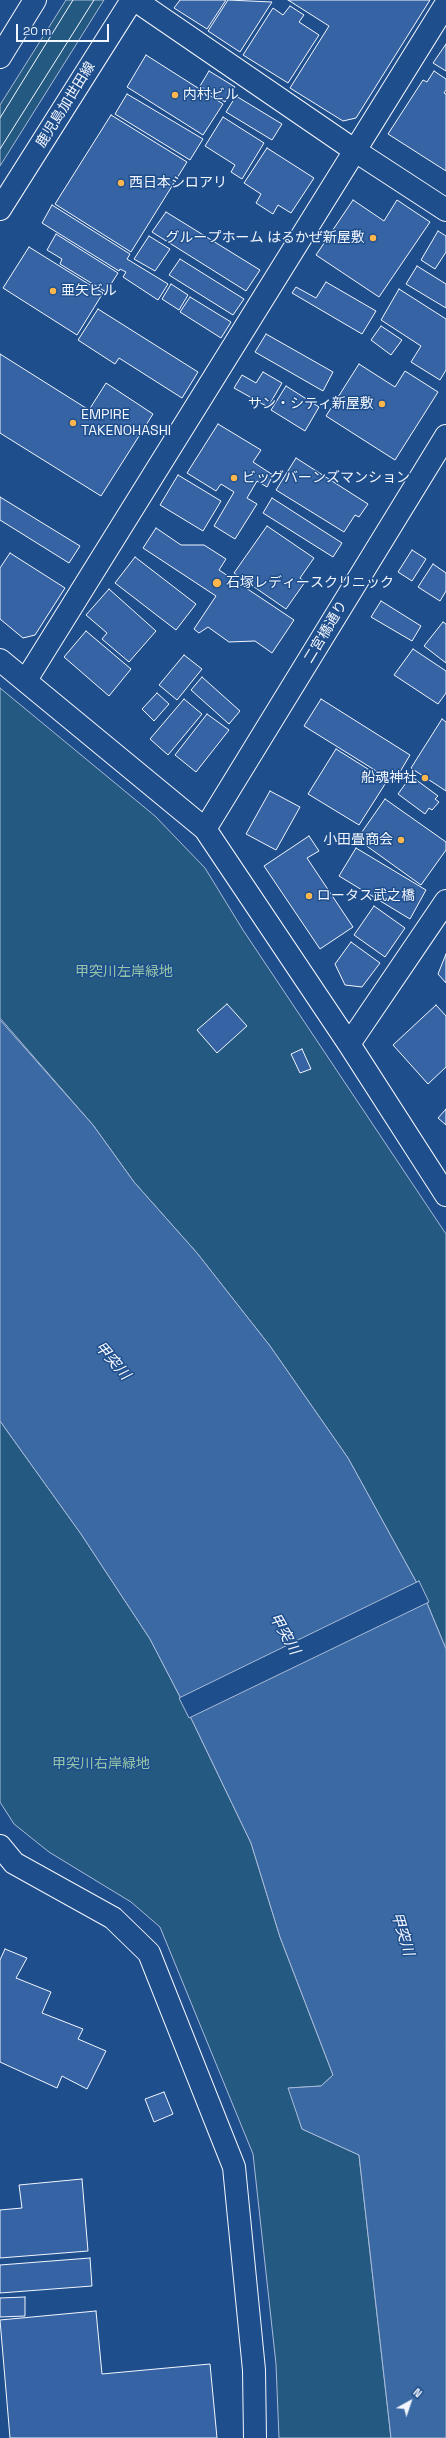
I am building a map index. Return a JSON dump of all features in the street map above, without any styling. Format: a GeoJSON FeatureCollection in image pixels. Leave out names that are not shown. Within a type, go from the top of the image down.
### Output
{"type":"FeatureCollection","features":[{"type":"Feature","properties":{"kind":"street"},"geometry":{"type":"LineString","coordinates":[[0,57],[35,0]]}},
{"type":"Feature","properties":{"kind":"street"},"geometry":{"type":"LineString","coordinates":[[134,0],[354,150],[446,210]]}},
{"type":"Feature","properties":{"kind":"street","name":"鹿児島加世田線"},"geometry":{"type":"LineString","coordinates":[[0,209],[134,0]]}},
{"type":"Feature","properties":{"kind":"street"},"geometry":{"type":"LineString","coordinates":[[26,680],[446,4]]}},
{"type":"Feature","properties":{"kind":"street","name":"二宮橋通り"},"geometry":{"type":"LineString","coordinates":[[205,829],[446,436]]}},
{"type":"Feature","properties":{"kind":"street"},"geometry":{"type":"LineString","coordinates":[[0,660],[205,829],[349,1044],[446,1195]]}},
{"type":"Feature","properties":{"kind":"street"},"geometry":{"type":"LineString","coordinates":[[349,1044],[446,900]]}},
{"type":"Feature","properties":{"kind":"street"},"geometry":{"type":"LineString","coordinates":[[0,1846],[7,1867],[113,1918],[148,1953],[234,2167],[254,2370],[255,2438]]}},
{"type":"Feature","properties":{"kind":"green space"},"geometry":{"type":"Polygon","coordinates":[[[66,0],[104,0],[0,166],[0,105],[66,0]]]}},
{"type":"Feature","properties":{"kind":"green space","name":"甲突川左岸緑地"},"geometry":{"type":"Polygon","coordinates":[[[0,688],[155,816],[205,868],[243,930],[446,1234],[446,1649],[424,1596],[348,1458],[270,1346],[197,1253],[134,1182],[93,1125],[0,1018],[0,688]]]}},
{"type":"Feature","properties":{"kind":"green space","name":"甲突川右岸緑地"},"geometry":{"type":"Polygon","coordinates":[[[0,1421],[81,1534],[150,1639],[190,1716],[251,1843],[280,1937],[333,2075],[321,2086],[289,2088],[302,2129],[359,2155],[391,2438],[279,2438],[276,2364],[253,2154],[160,1927],[131,1902],[49,1852],[14,1824],[0,1802],[0,1421]]]}},
{"type":"Feature","properties":{"kind":"water","name":"甲突川"},"geometry":{"type":"Polygon","coordinates":[[[0,1020],[93,1125],[134,1182],[197,1253],[270,1346],[348,1458],[424,1596],[446,1649],[446,2438],[391,2438],[359,2155],[302,2129],[288,2088],[321,2086],[333,2075],[280,1937],[251,1843],[190,1716],[150,1639],[81,1534],[0,1421],[0,1020]]]}},
{"type":"Feature","properties":{"kind":"pier"},"geometry":{"type":"Polygon","coordinates":[[[419,1581],[429,1602],[189,1718],[179,1698],[419,1581]]]}},
{"type":"Feature","properties":{"kind":"building"},"geometry":{"type":"Polygon","coordinates":[[[180,0],[226,0],[207,29],[174,8],[180,0]]]}},
{"type":"Feature","properties":{"kind":"building"},"geometry":{"type":"Polygon","coordinates":[[[228,0],[272,2],[240,52],[208,31],[228,0]]]}},
{"type":"Feature","properties":{"kind":"building"},"geometry":{"type":"Polygon","coordinates":[[[288,0],[430,0],[356,118],[343,121],[290,88],[329,26],[288,0]]]}},
{"type":"Feature","properties":{"kind":"building"},"geometry":{"type":"Polygon","coordinates":[[[290,6],[304,15],[299,22],[319,35],[288,83],[243,55],[273,8],[283,15],[290,6]]]}},
{"type":"Feature","properties":{"kind":"building"},"geometry":{"type":"Polygon","coordinates":[[[446,44],[446,71],[433,63],[446,44]]]}},
{"type":"Feature","properties":{"kind":"building","name":"内村ビル"},"geometry":{"type":"Polygon","coordinates":[[[146,55],[223,104],[203,135],[127,87],[146,55]]]}},
{"type":"Feature","properties":{"kind":"building"},"geometry":{"type":"Polygon","coordinates":[[[209,71],[235,87],[225,102],[200,86],[209,71]]]}},
{"type":"Feature","properties":{"kind":"building"},"geometry":{"type":"Polygon","coordinates":[[[434,71],[446,79],[446,90],[444,93],[446,94],[446,171],[388,134],[423,80],[427,82],[434,71]]]}},
{"type":"Feature","properties":{"kind":"building"},"geometry":{"type":"Polygon","coordinates":[[[127,94],[203,139],[190,160],[115,114],[127,94]]]}},
{"type":"Feature","properties":{"kind":"building"},"geometry":{"type":"Polygon","coordinates":[[[236,96],[282,124],[272,140],[226,112],[236,96]]]}},
{"type":"Feature","properties":{"kind":"building","name":"西日本シロアリ"},"geometry":{"type":"Polygon","coordinates":[[[111,115],[187,162],[131,252],[55,204],[111,115]]]}},
{"type":"Feature","properties":{"kind":"building"},"geometry":{"type":"Polygon","coordinates":[[[223,117],[264,143],[242,179],[231,172],[235,165],[205,146],[223,117]]]}},
{"type":"Feature","properties":{"kind":"building"},"geometry":{"type":"Polygon","coordinates":[[[267,148],[314,178],[291,213],[278,205],[273,214],[256,203],[261,194],[244,183],[267,148]]]}},
{"type":"Feature","properties":{"kind":"building","name":"グループホーム はるかぜ新屋敷"},"geometry":{"type":"Polygon","coordinates":[[[353,200],[384,221],[397,200],[430,222],[379,297],[316,255],[353,200]]]}},
{"type":"Feature","properties":{"kind":"building"},"geometry":{"type":"Polygon","coordinates":[[[52,205],[130,254],[127,259],[168,284],[158,300],[123,277],[126,272],[120,269],[119,271],[42,223],[52,205]]]}},
{"type":"Feature","properties":{"kind":"building"},"geometry":{"type":"Polygon","coordinates":[[[166,212],[260,270],[246,291],[152,232],[166,212]]]}},
{"type":"Feature","properties":{"kind":"building"},"geometry":{"type":"Polygon","coordinates":[[[438,231],[446,236],[446,252],[435,269],[421,260],[438,231]]]}},
{"type":"Feature","properties":{"kind":"building"},"geometry":{"type":"Polygon","coordinates":[[[56,234],[118,273],[106,292],[60,264],[62,259],[47,250],[56,234]]]}},
{"type":"Feature","properties":{"kind":"building"},"geometry":{"type":"Polygon","coordinates":[[[149,236],[170,249],[155,271],[134,259],[149,236]]]}},
{"type":"Feature","properties":{"kind":"building","name":"亜矢ビル"},"geometry":{"type":"Polygon","coordinates":[[[29,247],[103,293],[77,335],[3,288],[29,247]]]}},
{"type":"Feature","properties":{"kind":"building"},"geometry":{"type":"Polygon","coordinates":[[[180,259],[244,299],[233,315],[169,275],[180,259]]]}},
{"type":"Feature","properties":{"kind":"building"},"geometry":{"type":"Polygon","coordinates":[[[417,266],[446,284],[446,308],[406,284],[417,266]]]}},
{"type":"Feature","properties":{"kind":"building"},"geometry":{"type":"Polygon","coordinates":[[[326,282],[376,311],[362,334],[292,293],[296,287],[316,298],[326,282]]]}},
{"type":"Feature","properties":{"kind":"building"},"geometry":{"type":"Polygon","coordinates":[[[171,284],[188,295],[179,310],[162,299],[171,284]]]}},
{"type":"Feature","properties":{"kind":"building"},"geometry":{"type":"Polygon","coordinates":[[[399,289],[446,319],[446,370],[440,380],[411,362],[421,346],[381,320],[399,289]]]}},
{"type":"Feature","properties":{"kind":"building"},"geometry":{"type":"Polygon","coordinates":[[[190,297],[231,322],[221,338],[180,312],[190,297]]]}},
{"type":"Feature","properties":{"kind":"building"},"geometry":{"type":"Polygon","coordinates":[[[98,309],[198,372],[182,398],[119,358],[115,364],[78,340],[98,309]]]}},
{"type":"Feature","properties":{"kind":"building"},"geometry":{"type":"Polygon","coordinates":[[[381,326],[402,340],[391,355],[371,340],[381,326]]]}},
{"type":"Feature","properties":{"kind":"building"},"geometry":{"type":"Polygon","coordinates":[[[266,334],[333,372],[323,391],[255,352],[266,334]]]}},
{"type":"Feature","properties":{"kind":"building","name":"EMPIRE TAKENOHASHI"},"geometry":{"type":"Polygon","coordinates":[[[0,354],[89,410],[106,383],[153,414],[101,496],[0,433],[0,354]]]}},
{"type":"Feature","properties":{"kind":"building","name":"サン・シティ新屋敷"},"geometry":{"type":"Polygon","coordinates":[[[359,364],[395,387],[405,371],[438,392],[395,460],[326,416],[359,364]]]}},
{"type":"Feature","properties":{"kind":"building"},"geometry":{"type":"Polygon","coordinates":[[[263,372],[282,383],[268,407],[234,388],[242,375],[256,383],[263,372]]]}},
{"type":"Feature","properties":{"kind":"building"},"geometry":{"type":"Polygon","coordinates":[[[286,386],[319,407],[305,431],[271,410],[286,386]]]}},
{"type":"Feature","properties":{"kind":"building","name":"ビッグバーンズマンション"},"geometry":{"type":"Polygon","coordinates":[[[218,424],[261,450],[253,462],[273,475],[267,487],[257,481],[247,498],[257,504],[235,539],[214,526],[234,492],[221,484],[216,491],[187,473],[218,424]]]}},
{"type":"Feature","properties":{"kind":"building"},"geometry":{"type":"Polygon","coordinates":[[[296,458],[368,504],[359,517],[355,515],[344,532],[276,490],[296,458]]]}},
{"type":"Feature","properties":{"kind":"building"},"geometry":{"type":"Polygon","coordinates":[[[178,475],[221,501],[203,531],[160,505],[178,475]]]}},
{"type":"Feature","properties":{"kind":"building"},"geometry":{"type":"Polygon","coordinates":[[[0,497],[80,546],[69,563],[0,520],[0,497]]]}},
{"type":"Feature","properties":{"kind":"building"},"geometry":{"type":"Polygon","coordinates":[[[272,498],[342,543],[333,557],[263,513],[272,498]]]}},
{"type":"Feature","properties":{"kind":"building"},"geometry":{"type":"Polygon","coordinates":[[[267,526],[314,558],[300,578],[305,582],[286,609],[234,573],[267,526]]]}},
{"type":"Feature","properties":{"kind":"building","name":"石塚レディースクリニック"},"geometry":{"type":"Polygon","coordinates":[[[156,528],[181,545],[204,545],[226,559],[219,570],[294,620],[272,653],[255,641],[229,642],[208,627],[199,633],[194,629],[216,596],[143,548],[156,528]]]}},
{"type":"Feature","properties":{"kind":"building"},"geometry":{"type":"Polygon","coordinates":[[[412,550],[426,559],[412,581],[398,572],[412,550]]]}},
{"type":"Feature","properties":{"kind":"building"},"geometry":{"type":"Polygon","coordinates":[[[10,553],[65,588],[35,635],[23,638],[0,619],[0,568],[10,553]]]}},
{"type":"Feature","properties":{"kind":"building"},"geometry":{"type":"Polygon","coordinates":[[[135,557],[196,604],[176,630],[115,583],[135,557]]]}},
{"type":"Feature","properties":{"kind":"building"},"geometry":{"type":"Polygon","coordinates":[[[433,564],[446,573],[446,591],[440,601],[418,587],[433,564]]]}},
{"type":"Feature","properties":{"kind":"building"},"geometry":{"type":"Polygon","coordinates":[[[109,589],[156,631],[129,662],[102,639],[107,633],[86,615],[109,589]]]}},
{"type":"Feature","properties":{"kind":"building"},"geometry":{"type":"Polygon","coordinates":[[[381,601],[421,626],[412,641],[371,617],[381,601]]]}},
{"type":"Feature","properties":{"kind":"building"},"geometry":{"type":"Polygon","coordinates":[[[443,622],[446,624],[446,663],[424,646],[443,622]]]}},
{"type":"Feature","properties":{"kind":"building"},"geometry":{"type":"Polygon","coordinates":[[[86,631],[131,669],[109,696],[64,657],[86,631]]]}},
{"type":"Feature","properties":{"kind":"building"},"geometry":{"type":"Polygon","coordinates":[[[413,649],[446,671],[446,693],[438,704],[394,675],[413,649]]]}},
{"type":"Feature","properties":{"kind":"building"},"geometry":{"type":"Polygon","coordinates":[[[184,655],[202,669],[177,700],[159,685],[184,655]]]}},
{"type":"Feature","properties":{"kind":"building"},"geometry":{"type":"Polygon","coordinates":[[[202,677],[240,711],[229,724],[191,690],[202,677]]]}},
{"type":"Feature","properties":{"kind":"building"},"geometry":{"type":"Polygon","coordinates":[[[157,693],[169,704],[154,721],[142,709],[157,693]]]}},
{"type":"Feature","properties":{"kind":"building"},"geometry":{"type":"Polygon","coordinates":[[[184,699],[202,714],[168,755],[150,739],[184,699]]]}},
{"type":"Feature","properties":{"kind":"building"},"geometry":{"type":"Polygon","coordinates":[[[321,699],[410,755],[394,782],[304,726],[321,699]]]}},
{"type":"Feature","properties":{"kind":"building"},"geometry":{"type":"Polygon","coordinates":[[[207,714],[229,730],[196,772],[175,755],[207,714]]]}},
{"type":"Feature","properties":{"kind":"building"},"geometry":{"type":"Polygon","coordinates":[[[442,719],[446,722],[446,791],[411,768],[442,719]]]}},
{"type":"Feature","properties":{"kind":"building"},"geometry":{"type":"Polygon","coordinates":[[[336,749],[387,781],[359,825],[308,794],[336,749]]]}},
{"type":"Feature","properties":{"kind":"building"},"geometry":{"type":"Polygon","coordinates":[[[411,776],[438,796],[435,799],[439,802],[432,810],[429,808],[425,814],[398,794],[411,776]]]}},
{"type":"Feature","properties":{"kind":"building"},"geometry":{"type":"Polygon","coordinates":[[[270,791],[300,807],[276,850],[246,834],[270,791]]]}},
{"type":"Feature","properties":{"kind":"building","name":"小田畳商会"},"geometry":{"type":"Polygon","coordinates":[[[385,799],[446,842],[446,850],[421,885],[357,839],[385,799]]]}},
{"type":"Feature","properties":{"kind":"building","name":"ロータス武之橋"},"geometry":{"type":"Polygon","coordinates":[[[309,836],[319,851],[307,858],[353,927],[320,949],[264,866],[309,836]]]}},
{"type":"Feature","properties":{"kind":"building"},"geometry":{"type":"Polygon","coordinates":[[[356,848],[426,890],[410,919],[339,876],[356,848]]]}},
{"type":"Feature","properties":{"kind":"building"},"geometry":{"type":"Polygon","coordinates":[[[374,906],[405,928],[385,957],[354,935],[374,906]]]}},
{"type":"Feature","properties":{"kind":"building"},"geometry":{"type":"Polygon","coordinates":[[[351,942],[380,963],[362,987],[345,985],[335,964],[351,942]]]}},
{"type":"Feature","properties":{"kind":"building"},"geometry":{"type":"Polygon","coordinates":[[[446,954],[446,983],[438,974],[446,954]]]}},
{"type":"Feature","properties":{"kind":"building"},"geometry":{"type":"Polygon","coordinates":[[[227,1004],[247,1026],[217,1053],[197,1030],[227,1004]]]}},
{"type":"Feature","properties":{"kind":"building"},"geometry":{"type":"Polygon","coordinates":[[[436,1005],[446,1016],[446,1067],[428,1084],[393,1045],[436,1005]]]}},
{"type":"Feature","properties":{"kind":"building"},"geometry":{"type":"Polygon","coordinates":[[[302,1049],[311,1069],[300,1073],[291,1054],[302,1049]]]}},
{"type":"Feature","properties":{"kind":"building"},"geometry":{"type":"Polygon","coordinates":[[[446,1109],[446,1125],[438,1118],[446,1109]]]}},
{"type":"Feature","properties":{"kind":"building"},"geometry":{"type":"Polygon","coordinates":[[[5,1949],[27,1958],[16,1978],[51,1992],[42,2013],[83,2029],[78,2039],[106,2051],[87,2089],[62,2076],[57,2088],[0,2062],[0,1960],[5,1949]]]}},
{"type":"Feature","properties":{"kind":"building"},"geometry":{"type":"Polygon","coordinates":[[[164,2092],[173,2114],[154,2122],[145,2099],[164,2092]]]}},
{"type":"Feature","properties":{"kind":"building"},"geometry":{"type":"Polygon","coordinates":[[[82,2179],[88,2251],[0,2258],[0,2210],[22,2208],[19,2185],[82,2179]]]}},
{"type":"Feature","properties":{"kind":"building"},"geometry":{"type":"Polygon","coordinates":[[[90,2258],[92,2286],[0,2293],[0,2265],[90,2258]]]}},
{"type":"Feature","properties":{"kind":"building"},"geometry":{"type":"Polygon","coordinates":[[[25,2297],[25,2316],[0,2317],[0,2298],[25,2297]]]}},
{"type":"Feature","properties":{"kind":"building"},"geometry":{"type":"Polygon","coordinates":[[[96,2311],[102,2374],[210,2364],[217,2438],[10,2438],[0,2320],[96,2311]]]}},
{"type":"Feature","properties":{"kind":"tram line"},"geometry":{"type":"LineString","coordinates":[[0,118],[73,0]]}},
{"type":"Feature","properties":{"kind":"tram line"},"geometry":{"type":"LineString","coordinates":[[0,149],[94,0]]}},
{"type":"Feature","properties":{"kind":"place","name":"内村ビル"},"geometry":{"type":"Point","coordinates":[175,95]}},
{"type":"Feature","properties":{"kind":"place","name":"西日本シロアリ"},"geometry":{"type":"Point","coordinates":[121,183]}},
{"type":"Feature","properties":{"kind":"place","name":"グループホーム はるかぜ新屋敷"},"geometry":{"type":"Point","coordinates":[373,238]}},
{"type":"Feature","properties":{"kind":"place","name":"亜矢ビル"},"geometry":{"type":"Point","coordinates":[53,291]}},
{"type":"Feature","properties":{"kind":"place","name":"サン・シティ新屋敷"},"geometry":{"type":"Point","coordinates":[382,404]}},
{"type":"Feature","properties":{"kind":"place","name":"EMPIRE TAKENOHASHI"},"geometry":{"type":"Point","coordinates":[73,423]}},
{"type":"Feature","properties":{"kind":"place","name":"ビッグバーンズマンション"},"geometry":{"type":"Point","coordinates":[234,478]}},
{"type":"Feature","properties":{"kind":"place","name":"石塚レディースクリニック"},"geometry":{"type":"Point","coordinates":[217,583]}},
{"type":"Feature","properties":{"kind":"place","name":"船魂神社"},"geometry":{"type":"Point","coordinates":[425,778]}},
{"type":"Feature","properties":{"kind":"place","name":"小田畳商会"},"geometry":{"type":"Point","coordinates":[401,840]}},
{"type":"Feature","properties":{"kind":"place","name":"ロータス武之橋"},"geometry":{"type":"Point","coordinates":[309,896]}}]}
